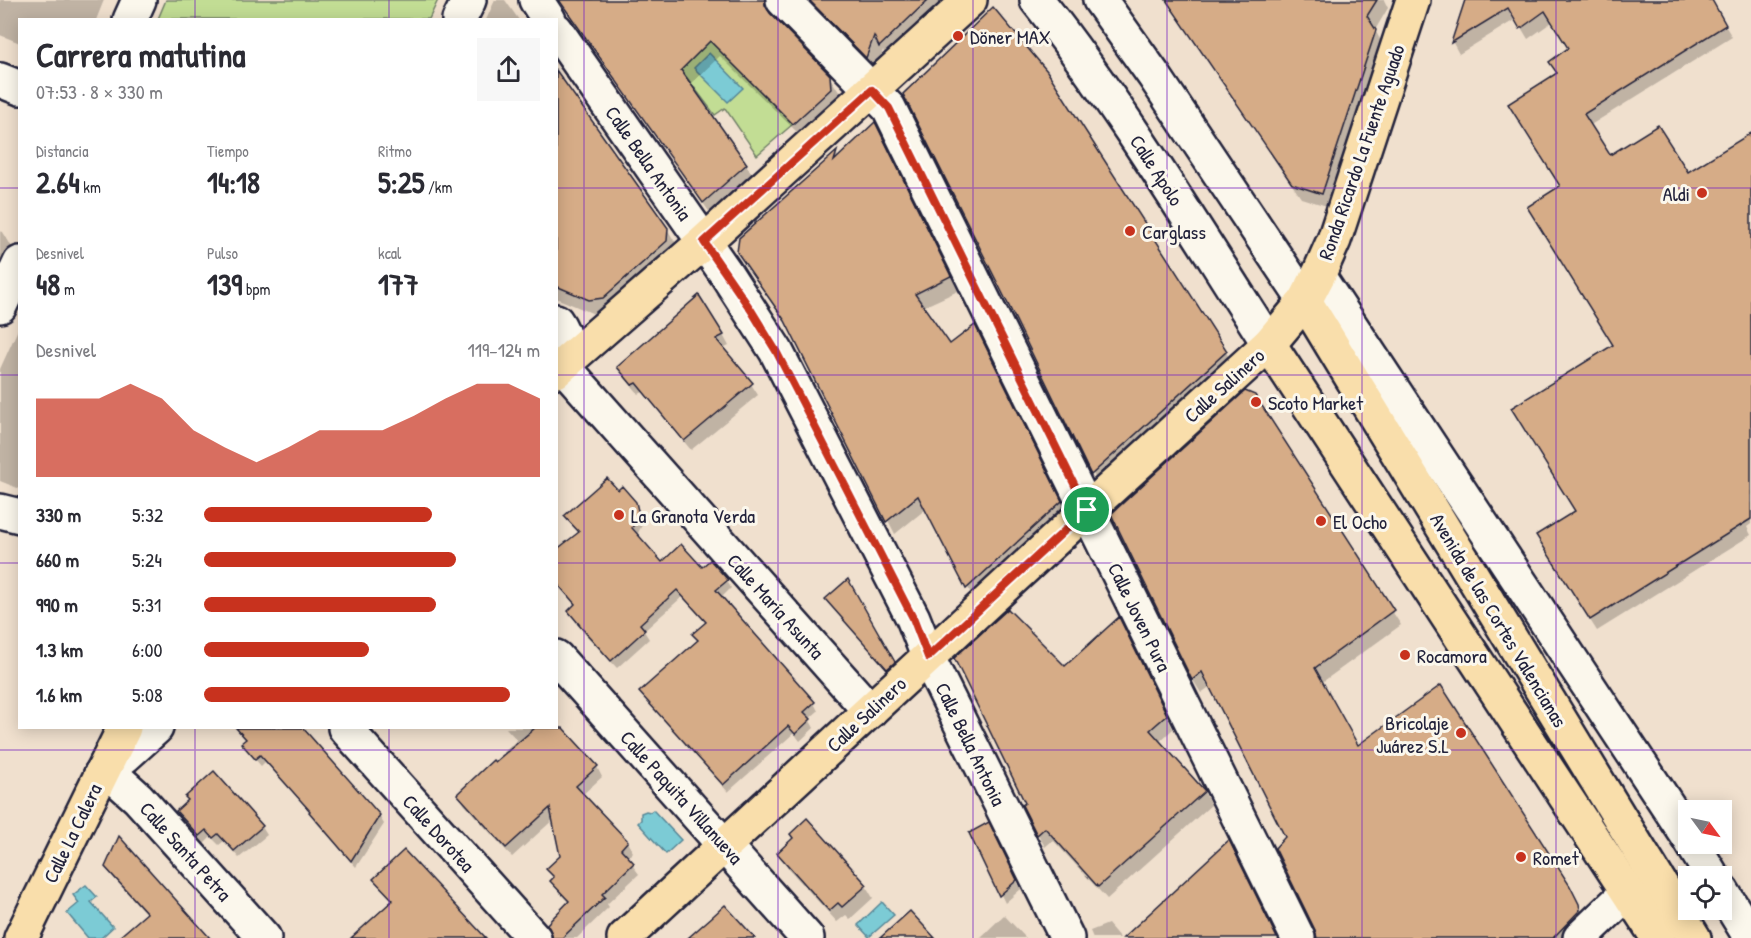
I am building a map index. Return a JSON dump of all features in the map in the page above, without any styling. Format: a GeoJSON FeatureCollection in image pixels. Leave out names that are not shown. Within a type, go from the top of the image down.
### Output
{"type":"FeatureCollection","features":[{"type":"Feature","properties":{"kind":"main road"},"geometry":{"type":"LineString","coordinates":[[560,368],[704,242],[970,0]]}},
{"type":"Feature","properties":{"kind":"main road","name":"Ronda Ricardo La Fuente Aguado"},"geometry":{"type":"LineString","coordinates":[[1269,344],[1311,289],[1334,240],[1413,0]]}},
{"type":"Feature","properties":{"kind":"main road","name":"Avenida de las Cortes Valencianas"},"geometry":{"type":"LineString","coordinates":[[1311,289],[1640,851],[1695,938]]}},
{"type":"Feature","properties":{"kind":"main road","name":"Calle Salinero"},"geometry":{"type":"LineString","coordinates":[[624,938],[1269,344]]}},
{"type":"Feature","properties":{"kind":"main road","name":"Avenida de las Cortes Valencianas"},"geometry":{"type":"LineString","coordinates":[[1269,344],[1658,938]]}},
{"type":"Feature","properties":{"kind":"main road","name":"Calle La Calera"},"geometry":{"type":"LineString","coordinates":[[21,938],[124,729]]}},
{"type":"Feature","properties":{"kind":"street"},"geometry":{"type":"LineString","coordinates":[[131,18],[139,0]]}},
{"type":"Feature","properties":{"kind":"street"},"geometry":{"type":"LineString","coordinates":[[460,18],[468,0]]}},
{"type":"Feature","properties":{"kind":"street"},"geometry":{"type":"LineString","coordinates":[[536,0],[548,18]]}},
{"type":"Feature","properties":{"kind":"street","name":"Calle Joven Pura"},"geometry":{"type":"LineString","coordinates":[[783,0],[889,108],[1298,938]]}},
{"type":"Feature","properties":{"kind":"street","name":"Calle Apolo"},"geometry":{"type":"LineString","coordinates":[[1037,0],[1116,107],[1269,344]]}},
{"type":"Feature","properties":{"kind":"street"},"geometry":{"type":"LineString","coordinates":[[1100,0],[1311,289]]}},
{"type":"Feature","properties":{"kind":"street","name":"Calle Bella Antonia"},"geometry":{"type":"LineString","coordinates":[[558,33],[751,310],[776,351],[913,618],[928,657],[1067,938]]}},
{"type":"Feature","properties":{"kind":"street"},"geometry":{"type":"LineString","coordinates":[[0,80],[18,87]]}},
{"type":"Feature","properties":{"kind":"street"},"geometry":{"type":"LineString","coordinates":[[0,306],[18,267]]}},
{"type":"Feature","properties":{"kind":"street","name":"Avenida de las Cortes Valencianas"},"geometry":{"type":"LineString","coordinates":[[1311,289],[1678,822]]}},
{"type":"Feature","properties":{"kind":"street"},"geometry":{"type":"LineString","coordinates":[[558,324],[563,330],[566,347],[560,368]]}},
{"type":"Feature","properties":{"kind":"street","name":"Calle María Asunta"},"geometry":{"type":"LineString","coordinates":[[560,368],[870,711]]}},
{"type":"Feature","properties":{"kind":"street"},"geometry":{"type":"LineString","coordinates":[[0,511],[18,516]]}},
{"type":"Feature","properties":{"kind":"street","name":"Calle Paquita Villanueva"},"geometry":{"type":"LineString","coordinates":[[558,659],[807,938]]}},
{"type":"Feature","properties":{"kind":"street"},"geometry":{"type":"LineString","coordinates":[[101,774],[155,729]]}},
{"type":"Feature","properties":{"kind":"street","name":"Calle Dorotea"},"geometry":{"type":"LineString","coordinates":[[346,729],[534,938]]}},
{"type":"Feature","properties":{"kind":"street","name":"Calle Santa Petra"},"geometry":{"type":"LineString","coordinates":[[101,774],[119,781],[138,798],[264,938]]}},
{"type":"Feature","properties":{"kind":"street"},"geometry":{"type":"LineString","coordinates":[[1580,938],[1628,892]]}},
{"type":"Feature","properties":{"kind":"street"},"geometry":{"type":"LineString","coordinates":[[1732,907],[1751,938]]}},
{"type":"Feature","properties":{"kind":"green space"},"geometry":{"type":"Polygon","coordinates":[[[166,0],[438,0],[429,18],[158,18],[166,0]]]}},
{"type":"Feature","properties":{"kind":"green space"},"geometry":{"type":"Polygon","coordinates":[[[710,41],[793,124],[757,155],[725,108],[715,115],[681,70],[710,41]]]}},
{"type":"Feature","properties":{"kind":"water"},"geometry":{"type":"Polygon","coordinates":[[[709,53],[743,88],[728,102],[694,68],[709,53]]]}},
{"type":"Feature","properties":{"kind":"water"},"geometry":{"type":"Polygon","coordinates":[[[653,810],[681,840],[666,854],[638,823],[641,820],[641,813],[653,810]]]}},
{"type":"Feature","properties":{"kind":"water"},"geometry":{"type":"Polygon","coordinates":[[[86,885],[97,897],[91,902],[113,927],[101,938],[88,938],[67,913],[79,903],[73,895],[86,885]]]}},
{"type":"Feature","properties":{"kind":"water"},"geometry":{"type":"Polygon","coordinates":[[[882,902],[894,915],[869,937],[858,925],[882,902]]]}},
{"type":"Feature","properties":{"kind":"building"},"geometry":{"type":"Polygon","coordinates":[[[559,0],[765,0],[770,13],[830,75],[831,89],[793,124],[710,41],[681,70],[747,164],[703,203],[559,0]]]}},
{"type":"Feature","properties":{"kind":"building"},"geometry":{"type":"Polygon","coordinates":[[[809,0],[928,0],[879,47],[874,36],[866,58],[809,0]]]}},
{"type":"Feature","properties":{"kind":"building"},"geometry":{"type":"Polygon","coordinates":[[[1166,0],[1377,0],[1367,16],[1376,30],[1322,194],[1292,184],[1166,0]]]}},
{"type":"Feature","properties":{"kind":"building"},"geometry":{"type":"Polygon","coordinates":[[[1465,0],[1712,0],[1726,25],[1584,114],[1610,155],[1658,125],[1688,172],[1751,133],[1751,519],[1590,620],[1536,535],[1575,511],[1511,408],[1613,345],[1527,207],[1560,186],[1508,104],[1557,73],[1549,62],[1568,48],[1545,11],[1520,29],[1508,8],[1451,43],[1465,0]]]}},
{"type":"Feature","properties":{"kind":"building"},"geometry":{"type":"Polygon","coordinates":[[[993,7],[1047,71],[1227,351],[1091,475],[903,94],[993,7]]]}},
{"type":"Feature","properties":{"kind":"building"},"geometry":{"type":"Polygon","coordinates":[[[558,73],[668,228],[667,241],[603,298],[589,300],[558,287],[558,73]]]}},
{"type":"Feature","properties":{"kind":"building"},"geometry":{"type":"Polygon","coordinates":[[[875,122],[951,276],[915,294],[950,344],[975,325],[1062,501],[966,589],[918,496],[886,522],[785,321],[737,252],[739,238],[837,151],[834,161],[875,122]]]}},
{"type":"Feature","properties":{"kind":"building"},"geometry":{"type":"Polygon","coordinates":[[[699,295],[724,335],[716,339],[753,383],[684,441],[636,383],[632,385],[617,367],[699,295]]]}},
{"type":"Feature","properties":{"kind":"building"},"geometry":{"type":"Polygon","coordinates":[[[1245,391],[1255,395],[1394,610],[1315,668],[1358,745],[1441,685],[1570,886],[1579,904],[1580,910],[1553,938],[1317,938],[1275,848],[1285,837],[1202,672],[1192,680],[1111,514],[1245,391]]]}},
{"type":"Feature","properties":{"kind":"building"},"geometry":{"type":"Polygon","coordinates":[[[607,478],[618,490],[622,486],[636,502],[639,515],[632,528],[662,562],[681,544],[702,567],[710,560],[728,580],[716,590],[815,702],[804,712],[811,719],[795,734],[788,726],[723,785],[639,692],[698,640],[692,634],[706,622],[677,590],[640,624],[645,630],[611,661],[568,611],[575,604],[558,584],[558,548],[579,532],[564,516],[607,478]]]}},
{"type":"Feature","properties":{"kind":"building"},"geometry":{"type":"Polygon","coordinates":[[[848,579],[895,662],[887,669],[825,599],[848,579]]]}},
{"type":"Feature","properties":{"kind":"building"},"geometry":{"type":"Polygon","coordinates":[[[1008,609],[1065,666],[1119,617],[1167,715],[1150,730],[1205,791],[1098,887],[1045,828],[1037,835],[1022,805],[1025,803],[954,658],[1008,609]]]}},
{"type":"Feature","properties":{"kind":"building"},"geometry":{"type":"Polygon","coordinates":[[[563,728],[598,766],[576,786],[628,841],[621,849],[634,863],[602,894],[605,897],[562,938],[552,938],[547,924],[569,901],[550,881],[554,877],[546,869],[560,856],[550,808],[506,848],[457,794],[493,760],[495,762],[534,729],[563,728]]]}},
{"type":"Feature","properties":{"kind":"building"},"geometry":{"type":"Polygon","coordinates":[[[237,729],[304,729],[380,815],[351,861],[260,755],[255,759],[241,743],[246,739],[237,729]]]}},
{"type":"Feature","properties":{"kind":"building"},"geometry":{"type":"Polygon","coordinates":[[[214,771],[263,826],[234,851],[218,834],[213,838],[206,830],[199,836],[176,811],[188,800],[185,797],[214,771]]]}},
{"type":"Feature","properties":{"kind":"building"},"geometry":{"type":"Polygon","coordinates":[[[807,818],[867,885],[842,907],[838,903],[829,911],[777,853],[793,838],[790,834],[807,818]]]}},
{"type":"Feature","properties":{"kind":"building"},"geometry":{"type":"Polygon","coordinates":[[[989,822],[1017,880],[999,896],[969,833],[989,822]]]}},
{"type":"Feature","properties":{"kind":"building"},"geometry":{"type":"Polygon","coordinates":[[[119,836],[210,938],[118,938],[147,913],[105,867],[119,836]]]}},
{"type":"Feature","properties":{"kind":"building"},"geometry":{"type":"Polygon","coordinates":[[[1229,840],[1277,938],[1123,938],[1229,840]]]}},
{"type":"Feature","properties":{"kind":"building"},"geometry":{"type":"Polygon","coordinates":[[[404,850],[486,938],[351,938],[393,900],[373,879],[404,850]]]}},
{"type":"Feature","properties":{"kind":"building"},"geometry":{"type":"Polygon","coordinates":[[[725,905],[755,938],[688,938],[713,916],[725,905]]]}},
{"type":"Feature","properties":{"kind":"building"},"geometry":{"type":"Polygon","coordinates":[[[910,911],[935,938],[880,938],[910,911]]]}},
{"type":"Feature","properties":{"kind":"place","name":"Döner MAX"},"geometry":{"type":"Point","coordinates":[958,36]}},
{"type":"Feature","properties":{"kind":"place","name":"Aldi"},"geometry":{"type":"Point","coordinates":[1702,193]}},
{"type":"Feature","properties":{"kind":"place","name":"Carglass"},"geometry":{"type":"Point","coordinates":[1130,231]}},
{"type":"Feature","properties":{"kind":"place","name":"Scoto Market"},"geometry":{"type":"Point","coordinates":[1256,402]}},
{"type":"Feature","properties":{"kind":"place","name":"La Granota Verda"},"geometry":{"type":"Point","coordinates":[619,515]}},
{"type":"Feature","properties":{"kind":"place","name":"El Ocho"},"geometry":{"type":"Point","coordinates":[1321,521]}},
{"type":"Feature","properties":{"kind":"place","name":"Rocamora"},"geometry":{"type":"Point","coordinates":[1405,655]}},
{"type":"Feature","properties":{"kind":"place","name":"Bricolaje Juárez S.L"},"geometry":{"type":"Point","coordinates":[1461,733]}},
{"type":"Feature","properties":{"kind":"place","name":"Romet"},"geometry":{"type":"Point","coordinates":[1521,857]}},
{"type":"Feature","properties":{"kind":"route"},"geometry":{"type":"LineString","coordinates":[[872,90],[889,108],[1087,510],[928,657],[913,618],[776,351],[704,242],[872,90]]}}]}
